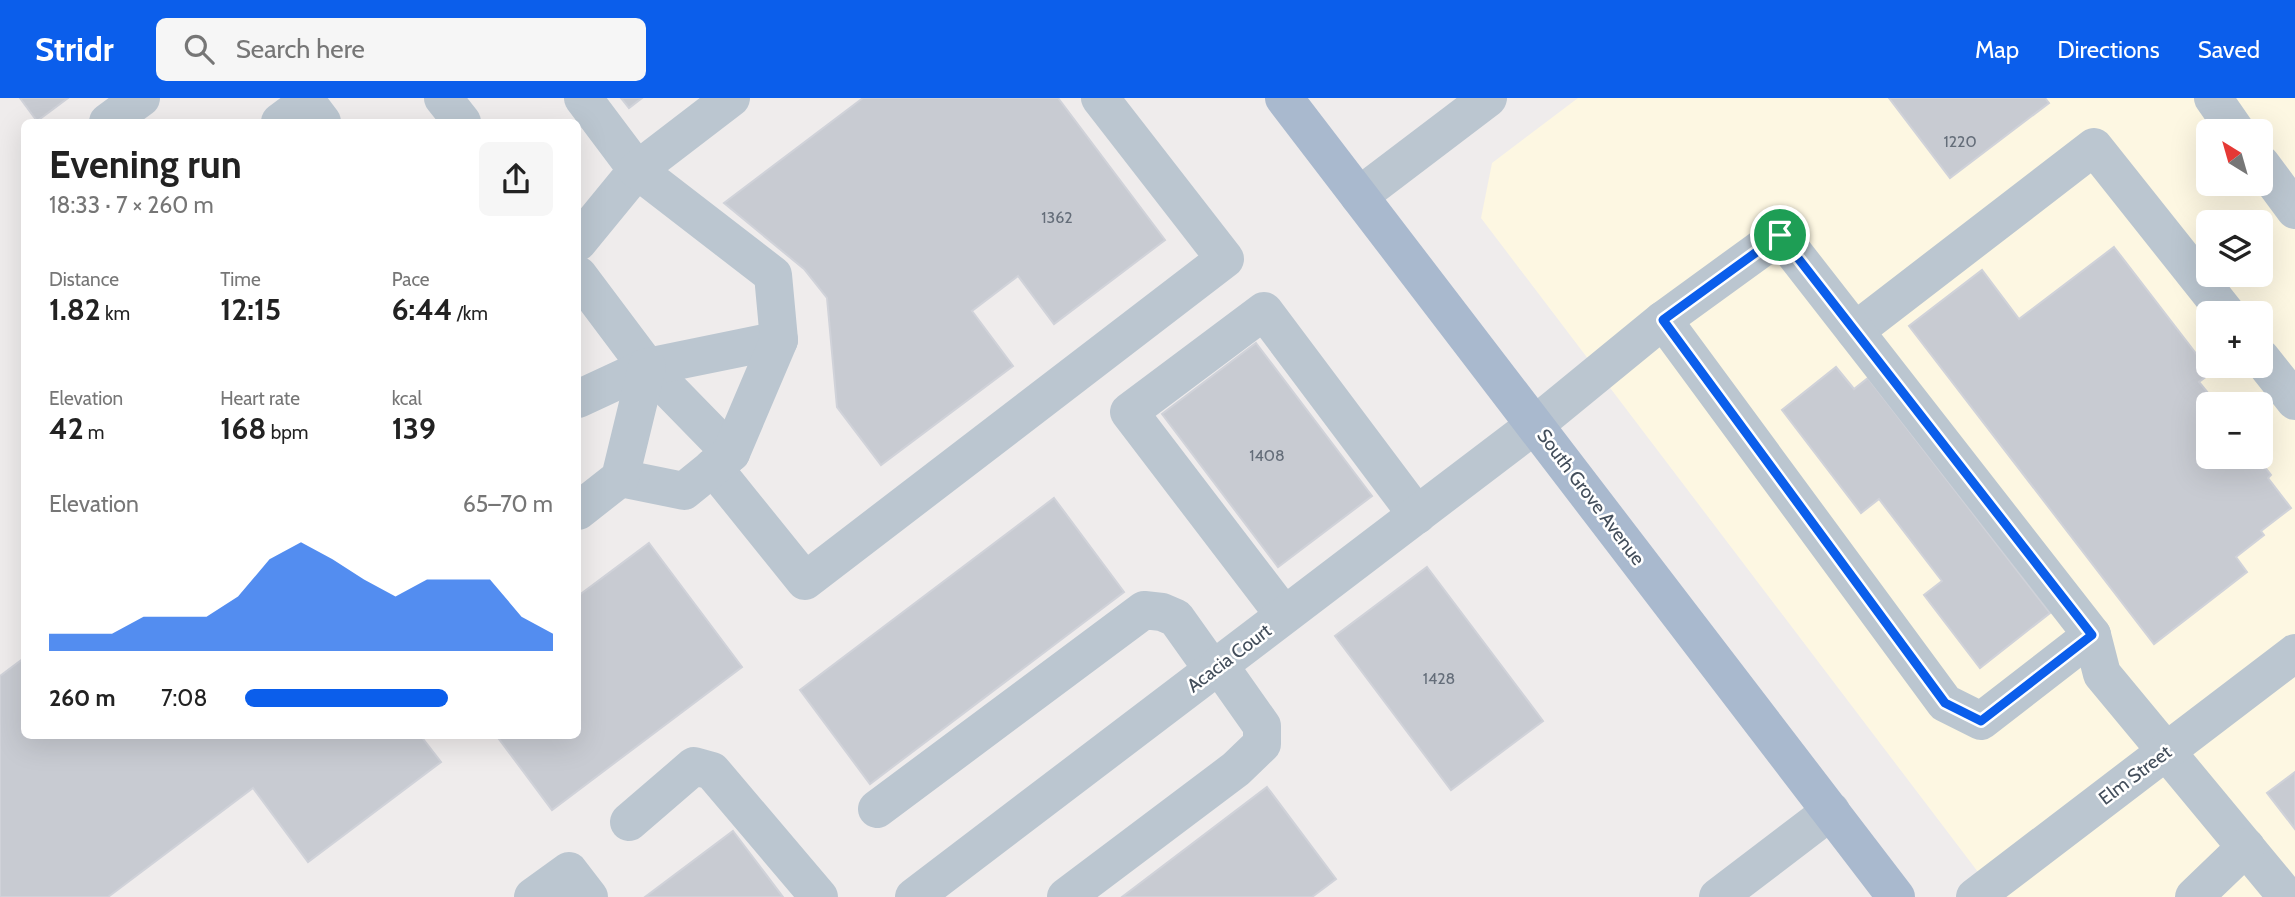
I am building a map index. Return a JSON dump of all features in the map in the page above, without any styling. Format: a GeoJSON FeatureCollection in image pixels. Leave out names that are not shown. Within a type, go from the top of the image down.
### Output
{"type":"FeatureCollection","features":[{"type":"Feature","properties":{"kind":"main road","name":"South Grove Avenue"},"geometry":{"type":"LineString","coordinates":[[1283,98],[1896,897]]}},
{"type":"Feature","properties":{"kind":"street"},"geometry":{"type":"LineString","coordinates":[[112,119],[141,98]]}},
{"type":"Feature","properties":{"kind":"street"},"geometry":{"type":"LineString","coordinates":[[443,98],[460,119]]}},
{"type":"Feature","properties":{"kind":"street"},"geometry":{"type":"LineString","coordinates":[[583,98],[637,170],[773,275],[779,340],[722,460],[684,491],[620,478]]}},
{"type":"Feature","properties":{"kind":"street"},"geometry":{"type":"LineString","coordinates":[[581,238],[637,170],[731,98]]}},
{"type":"Feature","properties":{"kind":"street"},"geometry":{"type":"LineString","coordinates":[[581,279],[722,460],[805,582],[1225,259],[1100,98]]}},
{"type":"Feature","properties":{"kind":"street"},"geometry":{"type":"LineString","coordinates":[[1359,196],[1488,98]]}},
{"type":"Feature","properties":{"kind":"street"},"geometry":{"type":"LineString","coordinates":[[2213,98],[2228,119]]}},
{"type":"Feature","properties":{"kind":"street"},"geometry":{"type":"LineString","coordinates":[[2216,301],[2094,147],[1855,331],[2092,635],[2102,674],[2287,897]]}},
{"type":"Feature","properties":{"kind":"street"},"geometry":{"type":"LineString","coordinates":[[2273,180],[2295,210]]}},
{"type":"Feature","properties":{"kind":"street","name":"Acacia Court"},"geometry":{"type":"LineString","coordinates":[[921,895],[1536,425],[1663,320],[1780,235],[1855,331]]}},
{"type":"Feature","properties":{"kind":"street"},"geometry":{"type":"LineString","coordinates":[[1284,615],[1129,412],[1264,311],[1417,515]]}},
{"type":"Feature","properties":{"kind":"street"},"geometry":{"type":"LineString","coordinates":[[1663,320],[1945,703],[1981,721],[2092,635]]}},
{"type":"Feature","properties":{"kind":"street"},"geometry":{"type":"LineString","coordinates":[[581,398],[647,367],[779,340]]}},
{"type":"Feature","properties":{"kind":"street"},"geometry":{"type":"LineString","coordinates":[[581,509],[620,478],[647,367]]}},
{"type":"Feature","properties":{"kind":"street"},"geometry":{"type":"LineString","coordinates":[[2273,373],[2295,401]]}},
{"type":"Feature","properties":{"kind":"street"},"geometry":{"type":"LineString","coordinates":[[877,809],[1144,610],[1162,612],[1175,618],[1262,726],[1262,744],[1236,769],[1066,897]]}},
{"type":"Feature","properties":{"kind":"street","name":"Elm Street"},"geometry":{"type":"LineString","coordinates":[[1975,897],[2295,653]]}},
{"type":"Feature","properties":{"kind":"street"},"geometry":{"type":"LineString","coordinates":[[629,822],[694,766],[712,771],[819,897]]}},
{"type":"Feature","properties":{"kind":"street"},"geometry":{"type":"LineString","coordinates":[[1718,897],[1831,811]]}},
{"type":"Feature","properties":{"kind":"street"},"geometry":{"type":"LineString","coordinates":[[2194,897],[2246,847]]}},
{"type":"Feature","properties":{"kind":"street"},"geometry":{"type":"LineString","coordinates":[[533,897],[569,871],[589,897]]}},
{"type":"Feature","properties":{"kind":"shaded area"},"geometry":{"type":"Polygon","coordinates":[[[1578,98],[2295,98],[2295,897],[1997,897],[1481,218],[1492,163],[1578,98]]]}},
{"type":"Feature","properties":{"kind":"building"},"geometry":{"type":"Polygon","coordinates":[[[20,98],[68,98],[40,119],[36,119],[20,98]]]}},
{"type":"Feature","properties":{"kind":"building"},"geometry":{"type":"Polygon","coordinates":[[[621,98],[642,98],[629,108],[621,98]]]}},
{"type":"Feature","properties":{"kind":"building"},"geometry":{"type":"Polygon","coordinates":[[[863,98],[1058,98],[1165,240],[1054,324],[1018,276],[972,311],[1013,366],[881,465],[837,407],[827,298],[804,269],[724,203],[863,98]]]}},
{"type":"Feature","properties":{"kind":"building"},"geometry":{"type":"Polygon","coordinates":[[[1889,98],[2045,98],[2049,103],[1950,178],[1889,98]]]}},
{"type":"Feature","properties":{"kind":"building"},"geometry":{"type":"Polygon","coordinates":[[[2114,247],[2196,354],[2196,378],[2204,378],[2199,382],[2207,392],[2196,392],[2196,469],[2266,469],[2271,475],[2268,478],[2291,508],[2261,531],[2264,535],[2236,557],[2247,572],[2154,644],[1909,326],[1982,270],[2019,319],[2114,247]]]}},
{"type":"Feature","properties":{"kind":"building"},"geometry":{"type":"Polygon","coordinates":[[[1256,343],[1372,496],[1278,567],[1162,414],[1256,343]]]}},
{"type":"Feature","properties":{"kind":"building"},"geometry":{"type":"Polygon","coordinates":[[[1836,367],[1854,389],[1868,378],[2050,613],[1980,668],[1924,595],[1942,581],[1879,499],[1861,513],[1782,410],[1836,367]]]}},
{"type":"Feature","properties":{"kind":"building"},"geometry":{"type":"Polygon","coordinates":[[[1054,498],[1124,592],[870,784],[800,690],[1054,498]]]}},
{"type":"Feature","properties":{"kind":"building"},"geometry":{"type":"Polygon","coordinates":[[[649,543],[742,667],[552,810],[499,739],[581,739],[581,594],[649,543]]]}},
{"type":"Feature","properties":{"kind":"building"},"geometry":{"type":"Polygon","coordinates":[[[1427,567],[1543,721],[1451,790],[1335,636],[1427,567]]]}},
{"type":"Feature","properties":{"kind":"building"},"geometry":{"type":"Polygon","coordinates":[[[21,660],[21,739],[423,739],[441,762],[308,862],[253,788],[108,897],[0,897],[0,676],[21,660]]]}},
{"type":"Feature","properties":{"kind":"building"},"geometry":{"type":"Polygon","coordinates":[[[2295,772],[2295,829],[2267,793],[2295,772]]]}},
{"type":"Feature","properties":{"kind":"building"},"geometry":{"type":"Polygon","coordinates":[[[1267,787],[1336,879],[1312,897],[1122,897],[1267,787]]]}},
{"type":"Feature","properties":{"kind":"building"},"geometry":{"type":"Polygon","coordinates":[[[733,831],[783,897],[645,897],[733,831]]]}},
{"type":"Feature","properties":{"kind":"route"},"geometry":{"type":"LineString","coordinates":[[1780,235],[2092,635],[1981,721],[1945,703],[1663,320],[1780,235]]}}]}
